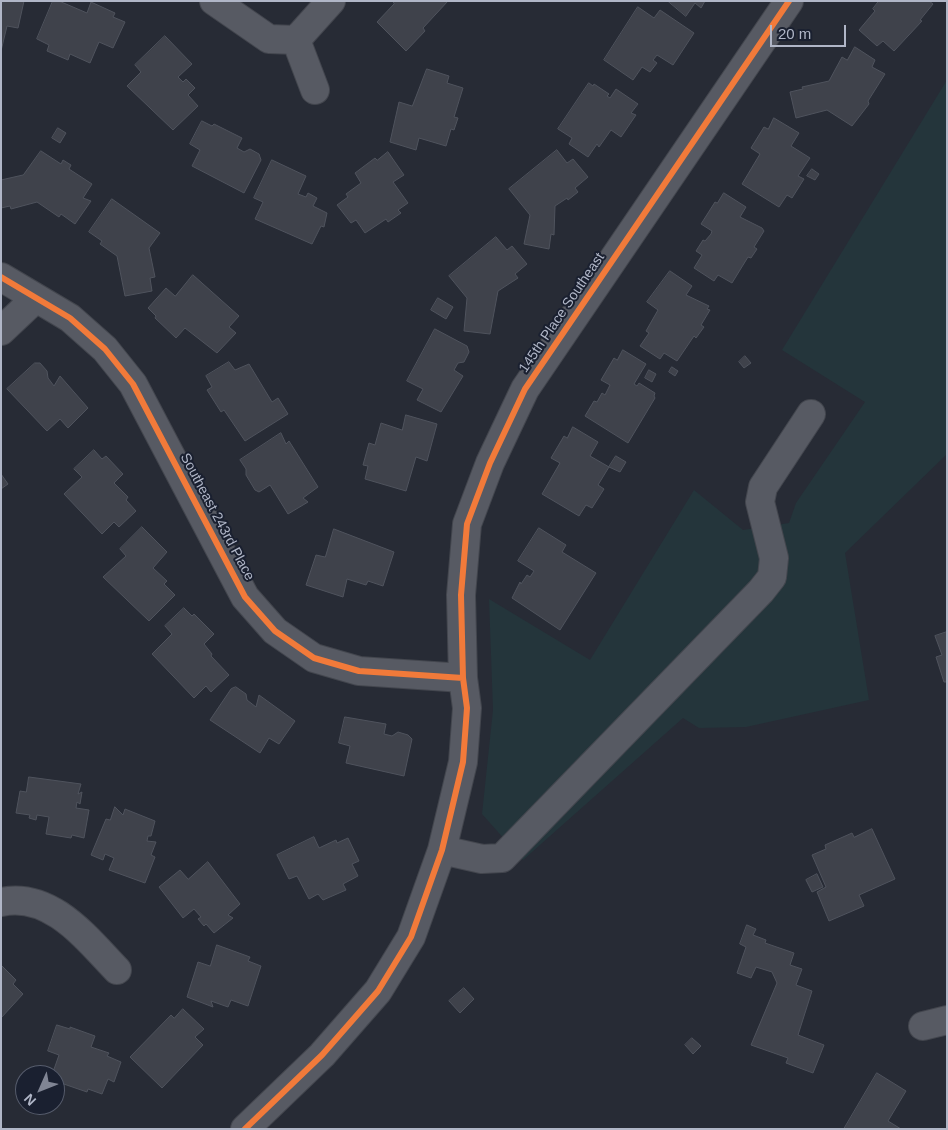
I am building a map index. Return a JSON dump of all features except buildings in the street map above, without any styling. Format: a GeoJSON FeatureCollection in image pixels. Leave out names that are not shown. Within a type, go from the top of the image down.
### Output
{"type":"FeatureCollection","features":[{"type":"Feature","properties":{"kind":"street"},"geometry":{"type":"LineString","coordinates":[[214,1],[269,39],[296,40]]}},
{"type":"Feature","properties":{"kind":"street"},"geometry":{"type":"LineString","coordinates":[[296,40],[331,1]]}},
{"type":"Feature","properties":{"kind":"street","name":"145th Place Southeast"},"geometry":{"type":"LineString","coordinates":[[244,1129],[322,1055],[378,991],[411,937],[442,850],[463,762],[467,708],[463,678],[460,595],[467,524],[490,463],[525,389],[789,1]]}},
{"type":"Feature","properties":{"kind":"street"},"geometry":{"type":"LineString","coordinates":[[296,40],[316,90]]}},
{"type":"Feature","properties":{"kind":"street","name":"Southeast 243rd Place"},"geometry":{"type":"LineString","coordinates":[[1,277],[70,318],[105,349],[133,384],[244,597],[276,631],[314,658],[359,671],[463,678]]}},
{"type":"Feature","properties":{"kind":"street"},"geometry":{"type":"LineString","coordinates":[[1,331],[36,298]]}},
{"type":"Feature","properties":{"kind":"street"},"geometry":{"type":"LineString","coordinates":[[442,850],[482,859],[502,858],[761,591],[772,577],[774,558],[760,502],[762,487],[811,414]]}},
{"type":"Feature","properties":{"kind":"street"},"geometry":{"type":"LineString","coordinates":[[1,902],[10,900],[50,909],[72,924],[117,970]]}},
{"type":"Feature","properties":{"kind":"shaded area"},"geometry":{"type":"Polygon","coordinates":[[[947,80],[947,454],[845,553],[869,700],[746,727],[699,728],[683,718],[523,860],[482,814],[493,710],[489,599],[590,660],[694,490],[743,530],[789,523],[796,503],[865,402],[782,350],[947,80]]]}},
{"type":"Feature","properties":{"kind":"cycle path"},"geometry":{"type":"LineString","coordinates":[[245,1129],[322,1055],[378,991],[411,937],[442,850],[463,762],[467,708],[463,678],[461,595],[467,524],[490,463],[525,389],[789,1]]}},
{"type":"Feature","properties":{"kind":"cycle path"},"geometry":{"type":"LineString","coordinates":[[1,277],[70,318],[105,349],[133,384],[245,597],[275,631],[314,658],[359,671],[463,678]]}}]}
